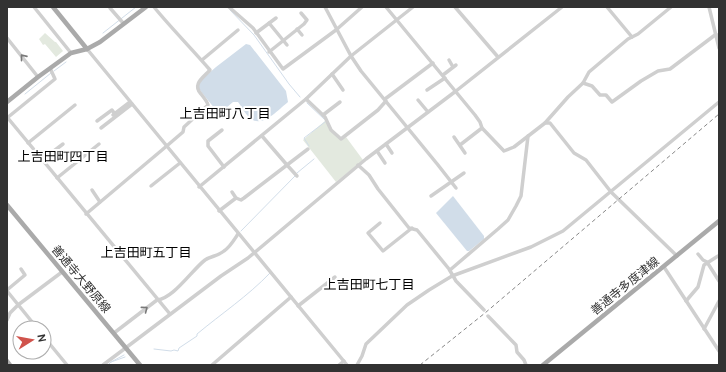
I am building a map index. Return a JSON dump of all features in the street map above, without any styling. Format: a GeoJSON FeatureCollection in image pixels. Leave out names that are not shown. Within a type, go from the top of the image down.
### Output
{"type":"FeatureCollection","features":[{"type":"Feature","properties":{"kind":"main road"},"geometry":{"type":"LineString","coordinates":[[53,7],[87,49]]}},
{"type":"Feature","properties":{"kind":"main road"},"geometry":{"type":"LineString","coordinates":[[7,102],[71,53],[87,49],[100,42],[122,20],[146,7]]}},
{"type":"Feature","properties":{"kind":"main road","name":"善通寺大野原線"},"geometry":{"type":"LineString","coordinates":[[7,205],[138,364]]}},
{"type":"Feature","properties":{"kind":"main road","name":"善通寺多度津線"},"geometry":{"type":"LineString","coordinates":[[543,365],[719,221]]}},
{"type":"Feature","properties":{"kind":"main road"},"geometry":{"type":"LineString","coordinates":[[7,361],[10,365]]}},
{"type":"Feature","properties":{"kind":"street"},"geometry":{"type":"LineString","coordinates":[[34,7],[71,53]]}},
{"type":"Feature","properties":{"kind":"street"},"geometry":{"type":"LineString","coordinates":[[111,7],[110,8],[122,20]]}},
{"type":"Feature","properties":{"kind":"street"},"geometry":{"type":"LineString","coordinates":[[86,214],[183,132],[184,127],[208,105],[198,92],[197,86],[198,82],[210,70],[172,30],[154,7]]}},
{"type":"Feature","properties":{"kind":"street"},"geometry":{"type":"LineString","coordinates":[[229,7],[252,28],[283,69],[336,30],[362,7]]}},
{"type":"Feature","properties":{"kind":"street"},"geometry":{"type":"LineString","coordinates":[[324,7],[351,56],[368,80],[386,100],[456,188]]}},
{"type":"Feature","properties":{"kind":"street"},"geometry":{"type":"LineString","coordinates":[[386,7],[456,91],[480,122],[482,128],[504,151],[514,148],[545,122],[583,83],[589,72],[671,7]]}},
{"type":"Feature","properties":{"kind":"street"},"geometry":{"type":"LineString","coordinates":[[199,187],[306,99],[351,56],[413,7]]}},
{"type":"Feature","properties":{"kind":"street"},"geometry":{"type":"LineString","coordinates":[[455,7],[498,57]]}},
{"type":"Feature","properties":{"kind":"street"},"geometry":{"type":"LineString","coordinates":[[103,365],[125,347],[254,253],[358,165],[456,91],[562,7]]}},
{"type":"Feature","properties":{"kind":"street"},"geometry":{"type":"LineString","coordinates":[[607,7],[632,37]]}},
{"type":"Feature","properties":{"kind":"street"},"geometry":{"type":"LineString","coordinates":[[709,7],[719,48]]}},
{"type":"Feature","properties":{"kind":"street"},"geometry":{"type":"LineString","coordinates":[[269,52],[284,41],[307,20],[302,13]]}},
{"type":"Feature","properties":{"kind":"street"},"geometry":{"type":"LineString","coordinates":[[256,33],[276,18]]}},
{"type":"Feature","properties":{"kind":"street"},"geometry":{"type":"LineString","coordinates":[[269,23],[287,45]]}},
{"type":"Feature","properties":{"kind":"street"},"geometry":{"type":"LineString","coordinates":[[298,29],[302,35]]}},
{"type":"Feature","properties":{"kind":"street"},"geometry":{"type":"LineString","coordinates":[[202,60],[238,30]]}},
{"type":"Feature","properties":{"kind":"street"},"geometry":{"type":"LineString","coordinates":[[583,83],[592,86],[600,95],[606,95],[612,102],[641,81],[658,71],[670,69],[717,35]]}},
{"type":"Feature","properties":{"kind":"street"},"geometry":{"type":"LineString","coordinates":[[7,38],[38,77]]}},
{"type":"Feature","properties":{"kind":"street"},"geometry":{"type":"LineString","coordinates":[[87,49],[166,147],[347,365]]}},
{"type":"Feature","properties":{"kind":"street"},"geometry":{"type":"LineString","coordinates":[[427,90],[454,66],[449,60]]}},
{"type":"Feature","properties":{"kind":"street"},"geometry":{"type":"LineString","coordinates":[[306,99],[323,115],[331,130],[341,139],[378,110],[386,100],[433,63]]}},
{"type":"Feature","properties":{"kind":"street"},"geometry":{"type":"LineString","coordinates":[[50,68],[55,80],[7,117],[170,314]]}},
{"type":"Feature","properties":{"kind":"street"},"geometry":{"type":"LineString","coordinates":[[332,74],[343,90]]}},
{"type":"Feature","properties":{"kind":"street"},"geometry":{"type":"LineString","coordinates":[[418,100],[428,112]]}},
{"type":"Feature","properties":{"kind":"street"},"geometry":{"type":"LineString","coordinates":[[323,115],[340,102]]}},
{"type":"Feature","properties":{"kind":"street"},"geometry":{"type":"LineString","coordinates":[[357,365],[366,344],[407,305],[452,276],[531,247],[551,238],[571,225],[719,102]]}},
{"type":"Feature","properties":{"kind":"street"},"geometry":{"type":"LineString","coordinates":[[97,121],[112,110],[114,114],[131,103]]}},
{"type":"Feature","properties":{"kind":"street"},"geometry":{"type":"LineString","coordinates":[[102,128],[131,103]]}},
{"type":"Feature","properties":{"kind":"street"},"geometry":{"type":"LineString","coordinates":[[28,143],[76,105]]}},
{"type":"Feature","properties":{"kind":"street"},"geometry":{"type":"LineString","coordinates":[[545,122],[550,123],[574,153],[586,160],[611,192],[677,256]]}},
{"type":"Feature","properties":{"kind":"street"},"geometry":{"type":"LineString","coordinates":[[460,145],[482,128]]}},
{"type":"Feature","properties":{"kind":"street"},"geometry":{"type":"LineString","coordinates":[[222,130],[208,141],[208,146],[224,167]]}},
{"type":"Feature","properties":{"kind":"street"},"geometry":{"type":"LineString","coordinates":[[262,136],[296,175]]}},
{"type":"Feature","properties":{"kind":"street"},"geometry":{"type":"LineString","coordinates":[[450,270],[508,220],[521,196],[528,136]]}},
{"type":"Feature","properties":{"kind":"street"},"geometry":{"type":"LineString","coordinates":[[454,137],[465,153]]}},
{"type":"Feature","properties":{"kind":"street"},"geometry":{"type":"LineString","coordinates":[[42,160],[63,144]]}},
{"type":"Feature","properties":{"kind":"street"},"geometry":{"type":"LineString","coordinates":[[57,178],[99,144]]}},
{"type":"Feature","properties":{"kind":"street"},"geometry":{"type":"LineString","coordinates":[[386,144],[392,153]]}},
{"type":"Feature","properties":{"kind":"street"},"geometry":{"type":"LineString","coordinates":[[232,192],[236,198],[241,200],[308,149]]}},
{"type":"Feature","properties":{"kind":"street"},"geometry":{"type":"LineString","coordinates":[[377,151],[385,163]]}},
{"type":"Feature","properties":{"kind":"street"},"geometry":{"type":"LineString","coordinates":[[151,186],[180,163]]}},
{"type":"Feature","properties":{"kind":"street"},"geometry":{"type":"LineString","coordinates":[[358,165],[369,176],[382,195],[409,228],[416,230],[422,236],[450,270],[452,276],[484,310]]}},
{"type":"Feature","properties":{"kind":"street"},"geometry":{"type":"LineString","coordinates":[[431,196],[464,173]]}},
{"type":"Feature","properties":{"kind":"street"},"geometry":{"type":"LineString","coordinates":[[92,190],[100,202]]}},
{"type":"Feature","properties":{"kind":"street"},"geometry":{"type":"LineString","coordinates":[[219,211],[236,198]]}},
{"type":"Feature","properties":{"kind":"street"},"geometry":{"type":"LineString","coordinates":[[380,223],[368,233],[383,251],[412,228]]}},
{"type":"Feature","properties":{"kind":"street"},"geometry":{"type":"LineString","coordinates":[[114,333],[157,300],[161,300],[175,290],[205,260],[226,250],[238,234]]}},
{"type":"Feature","properties":{"kind":"street"},"geometry":{"type":"LineString","coordinates":[[698,254],[707,262],[719,281]]}},
{"type":"Feature","properties":{"kind":"street"},"geometry":{"type":"LineString","coordinates":[[686,301],[698,287],[702,269],[707,262],[718,256]]}},
{"type":"Feature","properties":{"kind":"street"},"geometry":{"type":"LineString","coordinates":[[664,267],[719,351]]}},
{"type":"Feature","properties":{"kind":"street"},"geometry":{"type":"LineString","coordinates":[[21,269],[25,275],[7,291],[30,320]]}},
{"type":"Feature","properties":{"kind":"street"},"geometry":{"type":"LineString","coordinates":[[7,320],[10,313],[18,305],[62,272]]}},
{"type":"Feature","properties":{"kind":"street"},"geometry":{"type":"LineString","coordinates":[[298,306],[335,277]]}},
{"type":"Feature","properties":{"kind":"street"},"geometry":{"type":"LineString","coordinates":[[212,365],[291,297]]}},
{"type":"Feature","properties":{"kind":"street"},"geometry":{"type":"LineString","coordinates":[[704,329],[719,301]]}},
{"type":"Feature","properties":{"kind":"street"},"geometry":{"type":"LineString","coordinates":[[488,316],[516,345],[517,352],[526,365]]}},
{"type":"Feature","properties":{"kind":"street"},"geometry":{"type":"LineString","coordinates":[[52,347],[67,365]]}},
{"type":"Feature","properties":{"kind":"street"},"geometry":{"type":"LineString","coordinates":[[339,365],[344,361]]}},
{"type":"Feature","properties":{"kind":"shaded area"},"geometry":{"type":"Polygon","coordinates":[[[45,33],[56,42],[63,51],[56,57],[45,44],[43,45],[39,39],[45,33]]]}},
{"type":"Feature","properties":{"kind":"shaded area"},"geometry":{"type":"Polygon","coordinates":[[[246,44],[250,45],[286,91],[288,102],[265,120],[255,121],[250,118],[238,102],[233,102],[219,114],[199,89],[199,82],[246,44]]]}},
{"type":"Feature","properties":{"kind":"shaded area"},"geometry":{"type":"Polygon","coordinates":[[[325,121],[341,140],[346,137],[363,160],[336,182],[303,140],[325,121]]]}},
{"type":"Feature","properties":{"kind":"shaded area"},"geometry":{"type":"Polygon","coordinates":[[[453,196],[484,236],[484,239],[469,251],[467,251],[436,213],[453,196]]]}},
{"type":"Feature","properties":{"kind":"waterway"},"geometry":{"type":"LineString","coordinates":[[103,33],[136,7]]}},
{"type":"Feature","properties":{"kind":"waterway"},"geometry":{"type":"LineString","coordinates":[[230,10],[254,35],[300,97]]}},
{"type":"Feature","properties":{"kind":"waterway"},"geometry":{"type":"LineString","coordinates":[[54,71],[66,62]]}},
{"type":"Feature","properties":{"kind":"waterway"},"geometry":{"type":"LineString","coordinates":[[25,94],[51,73]]}},
{"type":"Feature","properties":{"kind":"waterway"},"geometry":{"type":"LineString","coordinates":[[307,103],[324,119]]}},
{"type":"Feature","properties":{"kind":"waterway"},"geometry":{"type":"LineString","coordinates":[[309,146],[304,138],[325,122]]}},
{"type":"Feature","properties":{"kind":"waterway"},"geometry":{"type":"LineString","coordinates":[[297,173],[314,159]]}},
{"type":"Feature","properties":{"kind":"waterway"},"geometry":{"type":"LineString","coordinates":[[241,231],[295,176]]}},
{"type":"Feature","properties":{"kind":"waterway"},"geometry":{"type":"LineString","coordinates":[[154,349],[178,351],[179,348],[197,336],[197,334],[244,297],[270,273]]}},
{"type":"Feature","properties":{"kind":"waterway"},"geometry":{"type":"LineString","coordinates":[[111,362],[124,355]]}},
{"type":"Feature","properties":{"kind":"waterway"},"geometry":{"type":"LineString","coordinates":[[108,365],[111,362],[125,357]]}},
{"type":"Feature","properties":{"kind":"railway"},"geometry":{"type":"LineString","coordinates":[[420,365],[485,313],[719,114]]}},
{"type":"Feature","properties":{"kind":"district","name":"上吉田町八丁目"},"geometry":{"type":"Point","coordinates":[225,113]}},
{"type":"Feature","properties":{"kind":"district","name":"上吉田町四丁目"},"geometry":{"type":"Point","coordinates":[63,156]}},
{"type":"Feature","properties":{"kind":"district","name":"上吉田町五丁目"},"geometry":{"type":"Point","coordinates":[146,252]}},
{"type":"Feature","properties":{"kind":"district","name":"上吉田町七丁目"},"geometry":{"type":"Point","coordinates":[369,284]}}]}
